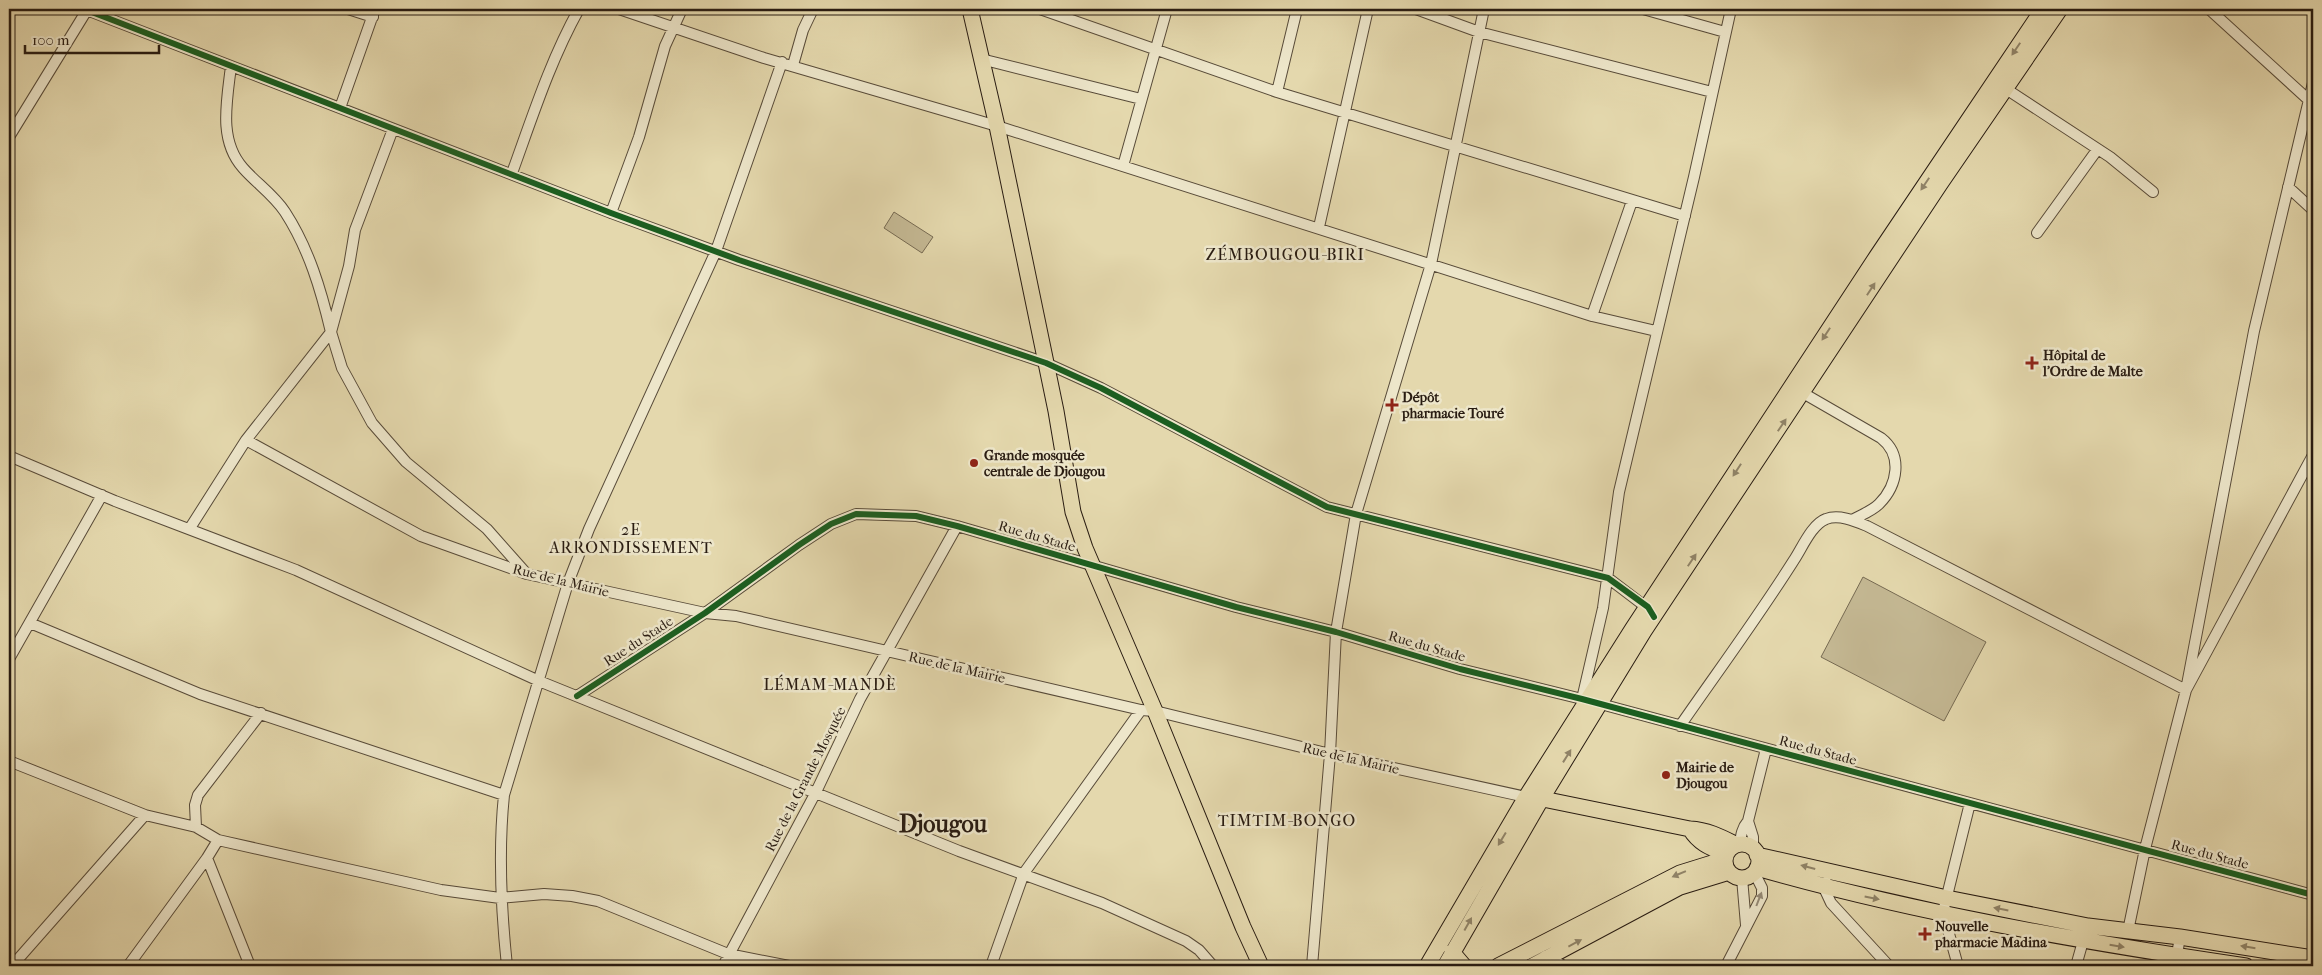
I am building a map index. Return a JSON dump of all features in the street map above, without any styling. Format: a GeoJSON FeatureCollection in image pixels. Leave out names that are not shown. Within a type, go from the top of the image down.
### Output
{"type":"FeatureCollection","features":[{"type":"Feature","properties":{"kind":"main road"},"geometry":{"type":"LineString","coordinates":[[970,9],[997,126],[1046,363],[1073,512],[1148,711],[1261,966]]}},
{"type":"Feature","properties":{"kind":"main road"},"geometry":{"type":"LineString","coordinates":[[1427,966],[1526,797],[1589,702],[1803,393],[1940,184],[2043,9]]}},
{"type":"Feature","properties":{"kind":"main road"},"geometry":{"type":"LineString","coordinates":[[1651,612],[2000,85],[2060,9]]}},
{"type":"Feature","properties":{"kind":"main road"},"geometry":{"type":"LineString","coordinates":[[1444,966],[1542,798],[1589,702]]}},
{"type":"Feature","properties":{"kind":"main road","name":"Rue de la Mairie"},"geometry":{"type":"LineString","coordinates":[[1526,797],[1542,798],[1690,829],[1695,838],[1702,844],[1742,860]]}},
{"type":"Feature","properties":{"kind":"main road"},"geometry":{"type":"LineString","coordinates":[[1498,966],[1680,873],[1742,860],[1831,873],[1945,905]]}},
{"type":"Feature","properties":{"kind":"main road"},"geometry":{"type":"LineString","coordinates":[[1532,966],[1680,887],[1742,860],[1824,888],[1945,905],[2086,933],[2176,961],[2246,966]]}},
{"type":"Feature","properties":{"kind":"main road"},"geometry":{"type":"LineString","coordinates":[[2086,933],[2128,931],[2180,937],[2288,960],[2313,958]]}},
{"type":"Feature","properties":{"kind":"main road"},"geometry":{"type":"LineString","coordinates":[[1452,952],[1464,966]]}},
{"type":"Feature","properties":{"kind":"street"},"geometry":{"type":"LineString","coordinates":[[9,134],[86,9],[393,129],[716,251],[1046,363],[1101,388],[1327,507],[1608,578],[1651,612]]}},
{"type":"Feature","properties":{"kind":"street"},"geometry":{"type":"LineString","coordinates":[[340,108],[374,13],[348,9]]}},
{"type":"Feature","properties":{"kind":"street"},"geometry":{"type":"LineString","coordinates":[[512,173],[545,82],[578,9]]}},
{"type":"Feature","properties":{"kind":"street"},"geometry":{"type":"LineString","coordinates":[[619,9],[782,62],[997,126],[1319,227],[1592,316],[1656,331]]}},
{"type":"Feature","properties":{"kind":"street"},"geometry":{"type":"LineString","coordinates":[[611,212],[639,137],[665,46],[682,9]]}},
{"type":"Feature","properties":{"kind":"street"},"geometry":{"type":"LineString","coordinates":[[793,65],[803,30],[813,9]]}},
{"type":"Feature","properties":{"kind":"street"},"geometry":{"type":"LineString","coordinates":[[1040,9],[1069,13],[1155,48],[1277,92],[1685,216]]}},
{"type":"Feature","properties":{"kind":"street"},"geometry":{"type":"LineString","coordinates":[[1123,166],[1167,9]]}},
{"type":"Feature","properties":{"kind":"street"},"geometry":{"type":"LineString","coordinates":[[1277,92],[1297,9]]}},
{"type":"Feature","properties":{"kind":"street"},"geometry":{"type":"LineString","coordinates":[[1319,227],[1368,9]]}},
{"type":"Feature","properties":{"kind":"street"},"geometry":{"type":"LineString","coordinates":[[1416,9],[1479,32],[1712,92]]}},
{"type":"Feature","properties":{"kind":"street"},"geometry":{"type":"LineString","coordinates":[[1312,966],[1330,754],[1336,632],[1356,514],[1431,264],[1484,9]]}},
{"type":"Feature","properties":{"kind":"street"},"geometry":{"type":"LineString","coordinates":[[1643,9],[1725,32]]}},
{"type":"Feature","properties":{"kind":"street"},"geometry":{"type":"LineString","coordinates":[[1589,702],[1619,492],[1685,216],[1731,9]]}},
{"type":"Feature","properties":{"kind":"street"},"geometry":{"type":"LineString","coordinates":[[2209,9],[2311,102]]}},
{"type":"Feature","properties":{"kind":"street"},"geometry":{"type":"LineString","coordinates":[[981,59],[1141,99]]}},
{"type":"Feature","properties":{"kind":"street"},"geometry":{"type":"LineString","coordinates":[[507,966],[500,898],[500,827],[504,795],[568,582],[588,529],[716,251],[782,62]]}},
{"type":"Feature","properties":{"kind":"street"},"geometry":{"type":"LineString","coordinates":[[231,66],[226,126],[230,150],[242,168],[284,211],[311,262],[342,368],[372,423],[406,462],[487,529],[527,574]]}},
{"type":"Feature","properties":{"kind":"street"},"geometry":{"type":"LineString","coordinates":[[2128,931],[2145,849],[2186,690],[2254,331],[2288,187],[2311,102],[2313,84]]}},
{"type":"Feature","properties":{"kind":"street"},"geometry":{"type":"LineString","coordinates":[[2000,85],[2122,166],[2153,192]]}},
{"type":"Feature","properties":{"kind":"street"},"geometry":{"type":"LineString","coordinates":[[190,528],[246,440],[331,332],[349,266],[355,230],[393,129]]}},
{"type":"Feature","properties":{"kind":"street"},"geometry":{"type":"LineString","coordinates":[[2037,233],[2097,150]]}},
{"type":"Feature","properties":{"kind":"street"},"geometry":{"type":"LineString","coordinates":[[2288,187],[2313,210]]}},
{"type":"Feature","properties":{"kind":"street"},"geometry":{"type":"LineString","coordinates":[[1592,316],[1632,201]]}},
{"type":"Feature","properties":{"kind":"street"},"geometry":{"type":"LineString","coordinates":[[1803,393],[1881,438],[1890,445],[1894,453],[1896,465],[1887,495],[1878,505],[1852,520]]}},
{"type":"Feature","properties":{"kind":"street","name":"Rue de la Mairie"},"geometry":{"type":"LineString","coordinates":[[246,440],[421,536],[527,574],[705,613],[736,616],[1330,754],[1526,797]]}},
{"type":"Feature","properties":{"kind":"street"},"geometry":{"type":"LineString","coordinates":[[2186,690],[2313,455]]}},
{"type":"Feature","properties":{"kind":"street"},"geometry":{"type":"LineString","coordinates":[[9,456],[102,495],[296,570],[539,681],[959,850],[1102,903],[1186,941],[1199,950],[1213,966]]}},
{"type":"Feature","properties":{"kind":"street"},"geometry":{"type":"LineString","coordinates":[[9,659],[102,495]]}},
{"type":"Feature","properties":{"kind":"street","name":"Rue du Stade"},"geometry":{"type":"LineString","coordinates":[[577,696],[705,613],[831,524],[856,514],[916,516],[958,526],[1236,607],[1336,632],[1460,669],[2313,895]]}},
{"type":"Feature","properties":{"kind":"street"},"geometry":{"type":"LineString","coordinates":[[1680,726],[1778,585],[1815,528],[1826,519],[1852,520],[2186,690]]}},
{"type":"Feature","properties":{"kind":"street","name":"Rue de la Grande Mosquée"},"geometry":{"type":"LineString","coordinates":[[723,966],[816,792],[860,699],[958,526]]}},
{"type":"Feature","properties":{"kind":"street"},"geometry":{"type":"LineString","coordinates":[[30,623],[200,694],[504,795]]}},
{"type":"Feature","properties":{"kind":"street"},"geometry":{"type":"LineString","coordinates":[[991,966],[1024,873],[1148,711]]}},
{"type":"Feature","properties":{"kind":"street"},"geometry":{"type":"LineString","coordinates":[[196,827],[194,805],[198,795],[261,713]]}},
{"type":"Feature","properties":{"kind":"street"},"geometry":{"type":"LineString","coordinates":[[1746,925],[1742,860],[1754,837],[1748,821],[1766,749]]}},
{"type":"Feature","properties":{"kind":"street"},"geometry":{"type":"LineString","coordinates":[[9,761],[146,816],[196,827],[218,840],[440,890],[500,898],[544,894],[572,896],[598,901],[728,954],[789,966]]}},
{"type":"Feature","properties":{"kind":"street"},"geometry":{"type":"LineString","coordinates":[[1958,966],[1945,905],[1970,803]]}},
{"type":"Feature","properties":{"kind":"street"},"geometry":{"type":"LineString","coordinates":[[12,966],[146,816]]}},
{"type":"Feature","properties":{"kind":"street"},"geometry":{"type":"LineString","coordinates":[[128,966],[207,858],[218,840]]}},
{"type":"Feature","properties":{"kind":"street"},"geometry":{"type":"LineString","coordinates":[[207,858],[250,966]]}},
{"type":"Feature","properties":{"kind":"street"},"geometry":{"type":"LineString","coordinates":[[1726,966],[1762,896],[1762,888],[1742,860]]}},
{"type":"Feature","properties":{"kind":"street"},"geometry":{"type":"LineString","coordinates":[[1831,873],[1824,888],[1831,903],[1889,966]]}},
{"type":"Feature","properties":{"kind":"street"},"geometry":{"type":"LineString","coordinates":[[2076,966],[2086,933]]}},
{"type":"Feature","properties":{"kind":"street"},"geometry":{"type":"LineString","coordinates":[[2176,961],[2180,937]]}},
{"type":"Feature","properties":{"kind":"street"},"geometry":{"type":"LineString","coordinates":[[1534,946],[1548,958],[1564,966]]}},
{"type":"Feature","properties":{"kind":"shaded area"},"geometry":{"type":"Polygon","coordinates":[[[894,212],[933,237],[922,253],[884,228],[894,212]]]}},
{"type":"Feature","properties":{"kind":"shaded area"},"geometry":{"type":"Polygon","coordinates":[[[1863,577],[1986,642],[1944,721],[1821,657],[1863,577]]]}},
{"type":"Feature","properties":{"kind":"cycle path"},"geometry":{"type":"LineString","coordinates":[[84,9],[611,213],[739,260],[1046,363],[1101,388],[1327,507],[1608,578],[1648,607],[1654,617]]}},
{"type":"Feature","properties":{"kind":"cycle path"},"geometry":{"type":"LineString","coordinates":[[577,696],[705,613],[831,524],[856,514],[916,516],[957,526],[1236,607],[1336,632],[1460,669],[1582,699],[2313,895]]}},
{"type":"Feature","properties":{"kind":"place","name":"Hôpital de l'Ordre de Malte"},"geometry":{"type":"Point","coordinates":[2032,363]}},
{"type":"Feature","properties":{"kind":"place","name":"Dépôt pharmacie Touré"},"geometry":{"type":"Point","coordinates":[1392,405]}},
{"type":"Feature","properties":{"kind":"place","name":"Grande mosquée centrale de Djougou"},"geometry":{"type":"Point","coordinates":[974,463]}},
{"type":"Feature","properties":{"kind":"place","name":"Mairie de Djougou"},"geometry":{"type":"Point","coordinates":[1666,775]}},
{"type":"Feature","properties":{"kind":"place","name":"Nouvelle pharmacie Madina"},"geometry":{"type":"Point","coordinates":[1925,934]}},
{"type":"Feature","properties":{"kind":"district","name":"ZÉMBOUGOU-BIRI"},"geometry":{"type":"Point","coordinates":[1285,254]}},
{"type":"Feature","properties":{"kind":"district","name":"2E ARRONDISSEMENT"},"geometry":{"type":"Point","coordinates":[631,538]}},
{"type":"Feature","properties":{"kind":"district","name":"LÉMAM-MANDÈ"},"geometry":{"type":"Point","coordinates":[830,684]}},
{"type":"Feature","properties":{"kind":"district","name":"TIMTIM-BONGO"},"geometry":{"type":"Point","coordinates":[1287,820]}},
{"type":"Feature","properties":{"kind":"district","name":"Djougou"},"geometry":{"type":"Point","coordinates":[943,824]}}]}
